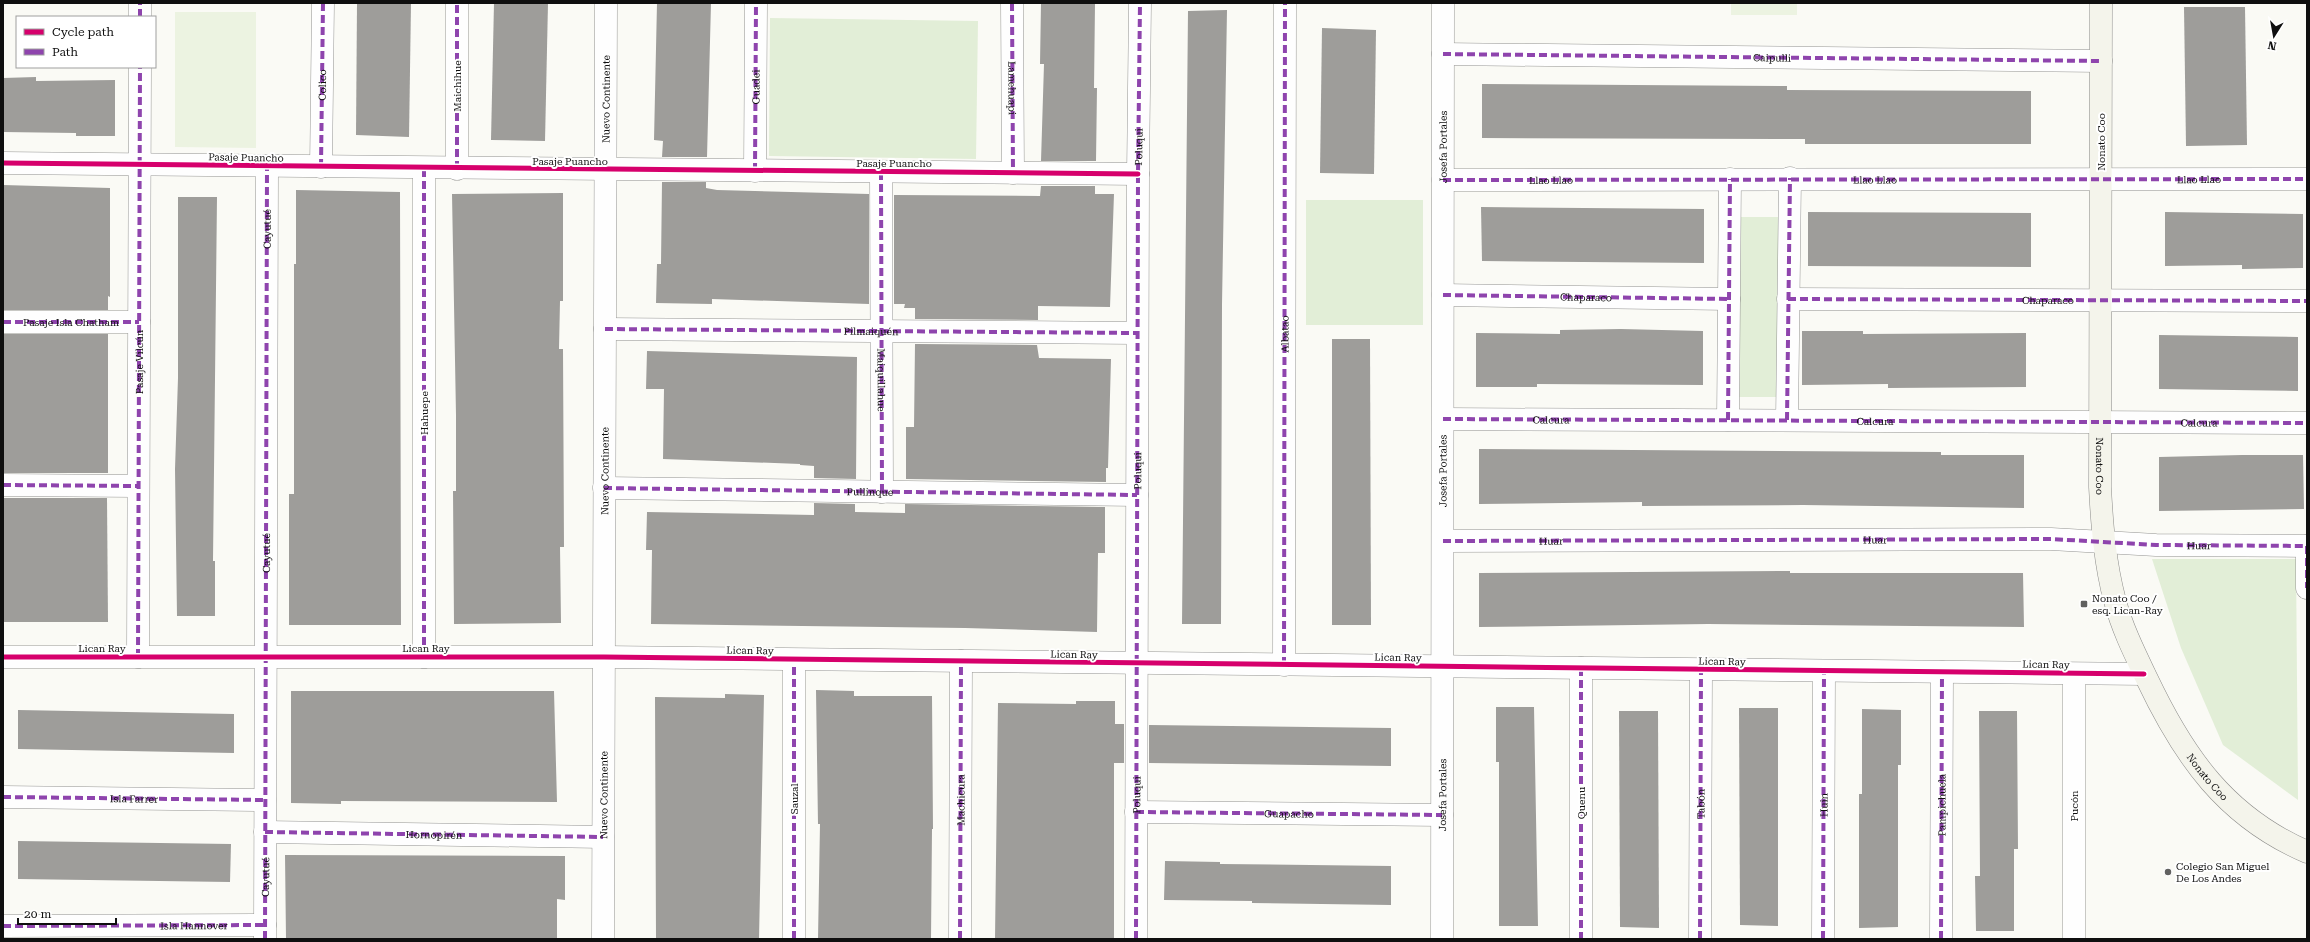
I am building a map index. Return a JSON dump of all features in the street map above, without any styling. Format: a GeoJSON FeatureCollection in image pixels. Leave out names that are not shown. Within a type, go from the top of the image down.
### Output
{"type":"FeatureCollection","features":[{"type":"Feature","properties":{"kind":"main road","name":"Nonato Coo"},"geometry":{"type":"LineString","coordinates":[[2101,3],[2100,487],[2104,542],[2115,602],[2128,638],[2144,674],[2176,735],[2213,786],[2236,810],[2263,830],[2307,852]]}},
{"type":"Feature","properties":{"kind":"street"},"geometry":{"type":"LineString","coordinates":[[140,3],[140,16]]}},
{"type":"Feature","properties":{"kind":"street","name":"Colico"},"geometry":{"type":"LineString","coordinates":[[321,167],[323,3]]}},
{"type":"Feature","properties":{"kind":"street","name":"Maichihue"},"geometry":{"type":"LineString","coordinates":[[457,3],[457,169]]}},
{"type":"Feature","properties":{"kind":"street","name":"Nuevo Continente"},"geometry":{"type":"LineString","coordinates":[[603,939],[606,3]]}},
{"type":"Feature","properties":{"kind":"street","name":"Guadei"},"geometry":{"type":"LineString","coordinates":[[755,171],[756,3]]}},
{"type":"Feature","properties":{"kind":"street","name":"Lamehuapi"},"geometry":{"type":"LineString","coordinates":[[1012,3],[1013,173]]}},
{"type":"Feature","properties":{"kind":"street","name":"Poluqui"},"geometry":{"type":"LineString","coordinates":[[1136,939],[1137,333],[1140,3]]}},
{"type":"Feature","properties":{"kind":"street","name":"Albatao"},"geometry":{"type":"LineString","coordinates":[[1284,665],[1285,3]]}},
{"type":"Feature","properties":{"kind":"street","name":"Josefa Portales"},"geometry":{"type":"LineString","coordinates":[[1442,939],[1444,3]]}},
{"type":"Feature","properties":{"kind":"street","name":"Caipulli"},"geometry":{"type":"LineString","coordinates":[[1444,54],[2101,61]]}},
{"type":"Feature","properties":{"kind":"street","name":"Pasaje Vilcún"},"geometry":{"type":"LineString","coordinates":[[138,657],[140,68]]}},
{"type":"Feature","properties":{"kind":"street","name":"Pasaje Puancho"},"geometry":{"type":"LineString","coordinates":[[3,163],[424,169],[1138,174]]}},
{"type":"Feature","properties":{"kind":"street","name":"Cayutué"},"geometry":{"type":"LineString","coordinates":[[265,932],[267,166]]}},
{"type":"Feature","properties":{"kind":"street","name":"Hahuepe"},"geometry":{"type":"LineString","coordinates":[[424,169],[424,657]]}},
{"type":"Feature","properties":{"kind":"street","name":"Maiquillahue"},"geometry":{"type":"LineString","coordinates":[[881,172],[882,492]]}},
{"type":"Feature","properties":{"kind":"street"},"geometry":{"type":"LineString","coordinates":[[1787,420],[1790,178]]}},
{"type":"Feature","properties":{"kind":"street","name":"Llao Llao"},"geometry":{"type":"LineString","coordinates":[[1443,180],[1790,178],[2307,179]]}},
{"type":"Feature","properties":{"kind":"street"},"geometry":{"type":"LineString","coordinates":[[1728,420],[1730,179]]}},
{"type":"Feature","properties":{"kind":"street","name":"Chaparaco"},"geometry":{"type":"LineString","coordinates":[[1443,295],[1730,299]]}},
{"type":"Feature","properties":{"kind":"street","name":"Chaparaco"},"geometry":{"type":"LineString","coordinates":[[1788,299],[2307,301]]}},
{"type":"Feature","properties":{"kind":"street","name":"Pasaje Isla Chatham"},"geometry":{"type":"LineString","coordinates":[[3,322],[139,322]]}},
{"type":"Feature","properties":{"kind":"street","name":"Pilmaiquén"},"geometry":{"type":"LineString","coordinates":[[605,329],[1137,333]]}},
{"type":"Feature","properties":{"kind":"street","name":"Calcura"},"geometry":{"type":"LineString","coordinates":[[1443,419],[2307,423]]}},
{"type":"Feature","properties":{"kind":"street"},"geometry":{"type":"LineString","coordinates":[[3,485],[138,486]]}},
{"type":"Feature","properties":{"kind":"street","name":"Pullinque"},"geometry":{"type":"LineString","coordinates":[[604,488],[1137,496]]}},
{"type":"Feature","properties":{"kind":"street","name":"Huar"},"geometry":{"type":"LineString","coordinates":[[1443,541],[2051,539],[2104,542],[2307,546]]}},
{"type":"Feature","properties":{"kind":"street"},"geometry":{"type":"LineString","coordinates":[[2307,546],[2307,588]]}},
{"type":"Feature","properties":{"kind":"street","name":"Lican Ray"},"geometry":{"type":"LineString","coordinates":[[3,657],[604,658],[2144,674]]}},
{"type":"Feature","properties":{"kind":"street","name":"Sauzal"},"geometry":{"type":"LineString","coordinates":[[794,660],[794,939]]}},
{"type":"Feature","properties":{"kind":"street","name":"Machicura"},"geometry":{"type":"LineString","coordinates":[[960,939],[961,661]]}},
{"type":"Feature","properties":{"kind":"street","name":"Quenu"},"geometry":{"type":"LineString","coordinates":[[1581,668],[1581,939]]}},
{"type":"Feature","properties":{"kind":"street","name":"Tabón"},"geometry":{"type":"LineString","coordinates":[[1700,939],[1701,669]]}},
{"type":"Feature","properties":{"kind":"street","name":"Huin"},"geometry":{"type":"LineString","coordinates":[[1823,939],[1824,671]]}},
{"type":"Feature","properties":{"kind":"street","name":"Pampichuela"},"geometry":{"type":"LineString","coordinates":[[1941,939],[1942,672]]}},
{"type":"Feature","properties":{"kind":"street","name":"Pucón"},"geometry":{"type":"LineString","coordinates":[[2074,674],[2074,939]]}},
{"type":"Feature","properties":{"kind":"street","name":"Isla Farrer"},"geometry":{"type":"LineString","coordinates":[[3,797],[265,800]]}},
{"type":"Feature","properties":{"kind":"street","name":"Guapacho"},"geometry":{"type":"LineString","coordinates":[[1136,812],[1442,815]]}},
{"type":"Feature","properties":{"kind":"street","name":"Hornopirén"},"geometry":{"type":"LineString","coordinates":[[265,832],[603,837]]}},
{"type":"Feature","properties":{"kind":"street","name":"Isla Hannover"},"geometry":{"type":"LineString","coordinates":[[3,926],[265,932]]}},
{"type":"Feature","properties":{"kind":"green space"},"geometry":{"type":"Polygon","coordinates":[[[1731,3],[1797,3],[1797,15],[1731,15],[1731,3]]]}},
{"type":"Feature","properties":{"kind":"green space"},"geometry":{"type":"Polygon","coordinates":[[[175,12],[256,12],[256,148],[175,147],[175,12]]]}},
{"type":"Feature","properties":{"kind":"green space"},"geometry":{"type":"Polygon","coordinates":[[[770,18],[978,21],[976,159],[769,156],[770,18]]]}},
{"type":"Feature","properties":{"kind":"green space"},"geometry":{"type":"Polygon","coordinates":[[[1306,200],[1423,200],[1423,325],[1306,325],[1306,200]]]}},
{"type":"Feature","properties":{"kind":"green space"},"geometry":{"type":"Polygon","coordinates":[[[1733,217],[1782,217],[1781,397],[1732,397],[1733,217]]]}},
{"type":"Feature","properties":{"kind":"green space"},"geometry":{"type":"Polygon","coordinates":[[[2152,559],[2296,559],[2298,800],[2223,745],[2181,648],[2152,559]]]}},
{"type":"Feature","properties":{"kind":"building"},"geometry":{"type":"Polygon","coordinates":[[[357,3],[411,3],[409,137],[356,135],[357,3]]]}},
{"type":"Feature","properties":{"kind":"building"},"geometry":{"type":"Polygon","coordinates":[[[494,3],[548,3],[545,141],[491,140],[494,3]]]}},
{"type":"Feature","properties":{"kind":"building"},"geometry":{"type":"Polygon","coordinates":[[[657,3],[711,3],[707,157],[662,157],[663,141],[654,140],[657,3]]]}},
{"type":"Feature","properties":{"kind":"building"},"geometry":{"type":"Polygon","coordinates":[[[1041,3],[1095,4],[1094,88],[1097,88],[1096,161],[1041,161],[1044,64],[1040,64],[1041,3]]]}},
{"type":"Feature","properties":{"kind":"building"},"geometry":{"type":"Polygon","coordinates":[[[2184,7],[2245,7],[2247,145],[2186,146],[2184,7]]]}},
{"type":"Feature","properties":{"kind":"building"},"geometry":{"type":"Polygon","coordinates":[[[1227,10],[1222,305],[1221,624],[1182,624],[1188,11],[1227,10]]]}},
{"type":"Feature","properties":{"kind":"building"},"geometry":{"type":"Polygon","coordinates":[[[1322,28],[1376,30],[1374,174],[1320,173],[1322,28]]]}},
{"type":"Feature","properties":{"kind":"building"},"geometry":{"type":"Polygon","coordinates":[[[36,77],[36,81],[115,80],[115,136],[76,136],[76,133],[3,132],[3,78],[36,77]]]}},
{"type":"Feature","properties":{"kind":"building"},"geometry":{"type":"Polygon","coordinates":[[[1482,84],[1787,86],[1787,90],[2031,91],[2031,144],[1805,144],[1805,139],[1482,138],[1482,84]]]}},
{"type":"Feature","properties":{"kind":"building"},"geometry":{"type":"Polygon","coordinates":[[[662,182],[706,182],[706,188],[717,190],[869,194],[869,304],[712,299],[712,304],[656,303],[657,264],[661,264],[662,182]]]}},
{"type":"Feature","properties":{"kind":"building"},"geometry":{"type":"Polygon","coordinates":[[[3,185],[110,188],[110,297],[108,296],[108,310],[3,310],[3,185]]]}},
{"type":"Feature","properties":{"kind":"building"},"geometry":{"type":"Polygon","coordinates":[[[1041,186],[1095,186],[1095,194],[1114,194],[1110,307],[1038,306],[1038,320],[915,319],[915,308],[904,308],[905,304],[894,304],[894,195],[1040,196],[1041,186]]]}},
{"type":"Feature","properties":{"kind":"building"},"geometry":{"type":"Polygon","coordinates":[[[296,190],[400,192],[401,625],[289,625],[289,494],[294,494],[294,264],[296,264],[296,190]]]}},
{"type":"Feature","properties":{"kind":"building"},"geometry":{"type":"Polygon","coordinates":[[[563,193],[563,301],[560,301],[559,349],[563,349],[564,547],[560,547],[561,623],[454,624],[453,491],[456,491],[456,415],[452,194],[563,193]]]}},
{"type":"Feature","properties":{"kind":"building"},"geometry":{"type":"Polygon","coordinates":[[[178,197],[217,197],[213,561],[215,561],[215,616],[177,616],[175,469],[178,378],[178,197]]]}},
{"type":"Feature","properties":{"kind":"building"},"geometry":{"type":"Polygon","coordinates":[[[1481,207],[1704,209],[1704,263],[1482,261],[1481,207]]]}},
{"type":"Feature","properties":{"kind":"building"},"geometry":{"type":"Polygon","coordinates":[[[1808,212],[2031,213],[2031,267],[1808,266],[1808,212]]]}},
{"type":"Feature","properties":{"kind":"building"},"geometry":{"type":"Polygon","coordinates":[[[2165,212],[2303,214],[2303,268],[2242,269],[2242,265],[2165,266],[2165,212]]]}},
{"type":"Feature","properties":{"kind":"building"},"geometry":{"type":"Polygon","coordinates":[[[1621,329],[1703,331],[1703,385],[1537,384],[1537,387],[1476,387],[1476,333],[1560,334],[1560,330],[1621,329]]]}},
{"type":"Feature","properties":{"kind":"building"},"geometry":{"type":"Polygon","coordinates":[[[1802,331],[1863,331],[1863,334],[2026,333],[2026,387],[1888,388],[1888,384],[1802,385],[1802,331]]]}},
{"type":"Feature","properties":{"kind":"building"},"geometry":{"type":"Polygon","coordinates":[[[3,334],[108,334],[108,473],[3,473],[3,334]]]}},
{"type":"Feature","properties":{"kind":"building"},"geometry":{"type":"Polygon","coordinates":[[[2159,335],[2298,337],[2298,391],[2159,389],[2159,335]]]}},
{"type":"Feature","properties":{"kind":"building"},"geometry":{"type":"Polygon","coordinates":[[[1332,339],[1370,339],[1371,625],[1332,625],[1332,339]]]}},
{"type":"Feature","properties":{"kind":"building"},"geometry":{"type":"Polygon","coordinates":[[[915,344],[1037,345],[1039,358],[1111,359],[1108,468],[1106,468],[1106,482],[906,479],[906,427],[914,427],[915,344]]]}},
{"type":"Feature","properties":{"kind":"building"},"geometry":{"type":"Polygon","coordinates":[[[647,351],[857,357],[856,479],[814,478],[814,466],[800,464],[663,459],[664,389],[646,389],[647,351]]]}},
{"type":"Feature","properties":{"kind":"building"},"geometry":{"type":"Polygon","coordinates":[[[1479,449],[1941,452],[1941,455],[2024,455],[2024,508],[1803,505],[1642,506],[1642,502],[1479,504],[1479,449]]]}},
{"type":"Feature","properties":{"kind":"building"},"geometry":{"type":"Polygon","coordinates":[[[2303,455],[2304,509],[2159,511],[2159,457],[2303,455]]]}},
{"type":"Feature","properties":{"kind":"building"},"geometry":{"type":"Polygon","coordinates":[[[3,498],[107,498],[108,622],[3,622],[3,498]]]}},
{"type":"Feature","properties":{"kind":"building"},"geometry":{"type":"Polygon","coordinates":[[[814,503],[855,504],[855,512],[905,513],[905,504],[1105,507],[1105,553],[1098,553],[1097,632],[965,628],[651,624],[652,550],[646,550],[647,512],[814,515],[814,503]]]}},
{"type":"Feature","properties":{"kind":"building"},"geometry":{"type":"Polygon","coordinates":[[[1790,571],[1790,573],[2023,573],[2024,627],[1708,624],[1479,627],[1479,573],[1790,571]]]}},
{"type":"Feature","properties":{"kind":"building"},"geometry":{"type":"Polygon","coordinates":[[[816,690],[854,691],[854,696],[932,696],[933,829],[931,939],[818,939],[820,824],[818,824],[816,690]]]}},
{"type":"Feature","properties":{"kind":"building"},"geometry":{"type":"Polygon","coordinates":[[[291,691],[554,691],[557,802],[341,801],[341,804],[291,803],[291,691]]]}},
{"type":"Feature","properties":{"kind":"building"},"geometry":{"type":"Polygon","coordinates":[[[725,694],[764,695],[759,939],[656,939],[655,697],[725,698],[725,694]]]}},
{"type":"Feature","properties":{"kind":"building"},"geometry":{"type":"Polygon","coordinates":[[[1076,701],[1115,701],[1115,724],[1124,724],[1124,763],[1114,763],[1114,939],[995,939],[998,703],[1076,704],[1076,701]]]}},
{"type":"Feature","properties":{"kind":"building"},"geometry":{"type":"Polygon","coordinates":[[[1496,707],[1534,707],[1538,926],[1499,926],[1499,762],[1496,762],[1496,707]]]}},
{"type":"Feature","properties":{"kind":"building"},"geometry":{"type":"Polygon","coordinates":[[[1739,708],[1778,708],[1778,926],[1740,925],[1739,708]]]}},
{"type":"Feature","properties":{"kind":"building"},"geometry":{"type":"Polygon","coordinates":[[[1862,709],[1901,710],[1901,765],[1898,765],[1898,927],[1859,928],[1859,794],[1862,794],[1862,709]]]}},
{"type":"Feature","properties":{"kind":"building"},"geometry":{"type":"Polygon","coordinates":[[[18,710],[234,714],[234,753],[18,749],[18,710]]]}},
{"type":"Feature","properties":{"kind":"building"},"geometry":{"type":"Polygon","coordinates":[[[1619,711],[1658,711],[1659,928],[1620,927],[1619,711]]]}},
{"type":"Feature","properties":{"kind":"building"},"geometry":{"type":"Polygon","coordinates":[[[1979,711],[2017,711],[2018,849],[2014,849],[2014,931],[1976,931],[1975,876],[1980,876],[1979,711]]]}},
{"type":"Feature","properties":{"kind":"building"},"geometry":{"type":"Polygon","coordinates":[[[1149,725],[1391,728],[1391,766],[1149,763],[1149,725]]]}},
{"type":"Feature","properties":{"kind":"building"},"geometry":{"type":"Polygon","coordinates":[[[18,841],[231,844],[230,882],[18,879],[18,841]]]}},
{"type":"Feature","properties":{"kind":"building"},"geometry":{"type":"Polygon","coordinates":[[[285,855],[565,856],[565,900],[557,899],[557,939],[286,939],[285,855]]]}},
{"type":"Feature","properties":{"kind":"building"},"geometry":{"type":"Polygon","coordinates":[[[1165,861],[1220,862],[1220,864],[1391,866],[1391,905],[1164,900],[1165,861]]]}},
{"type":"Feature","properties":{"kind":"marked path"},"geometry":{"type":"LineString","coordinates":[[140,3],[140,16]]}},
{"type":"Feature","properties":{"kind":"marked path"},"geometry":{"type":"LineString","coordinates":[[321,167],[323,3]]}},
{"type":"Feature","properties":{"kind":"marked path"},"geometry":{"type":"LineString","coordinates":[[457,3],[457,169]]}},
{"type":"Feature","properties":{"kind":"marked path"},"geometry":{"type":"LineString","coordinates":[[755,171],[756,3]]}},
{"type":"Feature","properties":{"kind":"marked path"},"geometry":{"type":"LineString","coordinates":[[1012,3],[1013,173]]}},
{"type":"Feature","properties":{"kind":"marked path"},"geometry":{"type":"LineString","coordinates":[[1136,939],[1138,174],[1140,3]]}},
{"type":"Feature","properties":{"kind":"marked path"},"geometry":{"type":"LineString","coordinates":[[1284,665],[1285,3]]}},
{"type":"Feature","properties":{"kind":"marked path"},"geometry":{"type":"LineString","coordinates":[[1443,54],[2101,61]]}},
{"type":"Feature","properties":{"kind":"marked path"},"geometry":{"type":"LineString","coordinates":[[138,657],[140,68]]}},
{"type":"Feature","properties":{"kind":"marked path"},"geometry":{"type":"LineString","coordinates":[[265,939],[267,166]]}},
{"type":"Feature","properties":{"kind":"marked path"},"geometry":{"type":"LineString","coordinates":[[424,169],[424,657]]}},
{"type":"Feature","properties":{"kind":"marked path"},"geometry":{"type":"LineString","coordinates":[[881,172],[882,492]]}},
{"type":"Feature","properties":{"kind":"marked path"},"geometry":{"type":"LineString","coordinates":[[1787,420],[1790,178]]}},
{"type":"Feature","properties":{"kind":"marked path"},"geometry":{"type":"LineString","coordinates":[[1728,420],[1730,179]]}},
{"type":"Feature","properties":{"kind":"marked path"},"geometry":{"type":"LineString","coordinates":[[1443,180],[2307,179]]}},
{"type":"Feature","properties":{"kind":"marked path"},"geometry":{"type":"LineString","coordinates":[[1443,295],[1729,299]]}},
{"type":"Feature","properties":{"kind":"marked path"},"geometry":{"type":"LineString","coordinates":[[1788,299],[2307,301]]}},
{"type":"Feature","properties":{"kind":"marked path"},"geometry":{"type":"LineString","coordinates":[[3,322],[139,322]]}},
{"type":"Feature","properties":{"kind":"marked path"},"geometry":{"type":"LineString","coordinates":[[605,329],[1137,333]]}},
{"type":"Feature","properties":{"kind":"marked path"},"geometry":{"type":"LineString","coordinates":[[1443,419],[2307,423]]}},
{"type":"Feature","properties":{"kind":"marked path"},"geometry":{"type":"LineString","coordinates":[[3,485],[138,486]]}},
{"type":"Feature","properties":{"kind":"marked path"},"geometry":{"type":"LineString","coordinates":[[604,488],[1137,495]]}},
{"type":"Feature","properties":{"kind":"marked path"},"geometry":{"type":"LineString","coordinates":[[1443,541],[2051,539],[2156,545],[2307,546]]}},
{"type":"Feature","properties":{"kind":"marked path"},"geometry":{"type":"LineString","coordinates":[[2307,546],[2307,588]]}},
{"type":"Feature","properties":{"kind":"marked path"},"geometry":{"type":"LineString","coordinates":[[794,660],[794,939]]}},
{"type":"Feature","properties":{"kind":"marked path"},"geometry":{"type":"LineString","coordinates":[[960,939],[961,661]]}},
{"type":"Feature","properties":{"kind":"marked path"},"geometry":{"type":"LineString","coordinates":[[1581,668],[1581,939]]}},
{"type":"Feature","properties":{"kind":"marked path"},"geometry":{"type":"LineString","coordinates":[[1700,939],[1701,669]]}},
{"type":"Feature","properties":{"kind":"marked path"},"geometry":{"type":"LineString","coordinates":[[1823,939],[1824,671]]}},
{"type":"Feature","properties":{"kind":"marked path"},"geometry":{"type":"LineString","coordinates":[[1941,939],[1942,672]]}},
{"type":"Feature","properties":{"kind":"marked path"},"geometry":{"type":"LineString","coordinates":[[3,797],[265,800]]}},
{"type":"Feature","properties":{"kind":"marked path"},"geometry":{"type":"LineString","coordinates":[[1136,812],[1442,815]]}},
{"type":"Feature","properties":{"kind":"marked path"},"geometry":{"type":"LineString","coordinates":[[265,832],[603,837]]}},
{"type":"Feature","properties":{"kind":"marked path"},"geometry":{"type":"LineString","coordinates":[[3,926],[265,925]]}},
{"type":"Feature","properties":{"kind":"cycle path"},"geometry":{"type":"LineString","coordinates":[[3,163],[1138,174]]}},
{"type":"Feature","properties":{"kind":"cycle path"},"geometry":{"type":"LineString","coordinates":[[3,657],[604,657],[2144,674]]}},
{"type":"Feature","properties":{"kind":"place","name":"Nonato Coo / esq. Lican-Ray"},"geometry":{"type":"Point","coordinates":[2084,604]}},
{"type":"Feature","properties":{"kind":"place","name":"Colegio San Miguel De Los Andes"},"geometry":{"type":"Point","coordinates":[2168,872]}}]}
